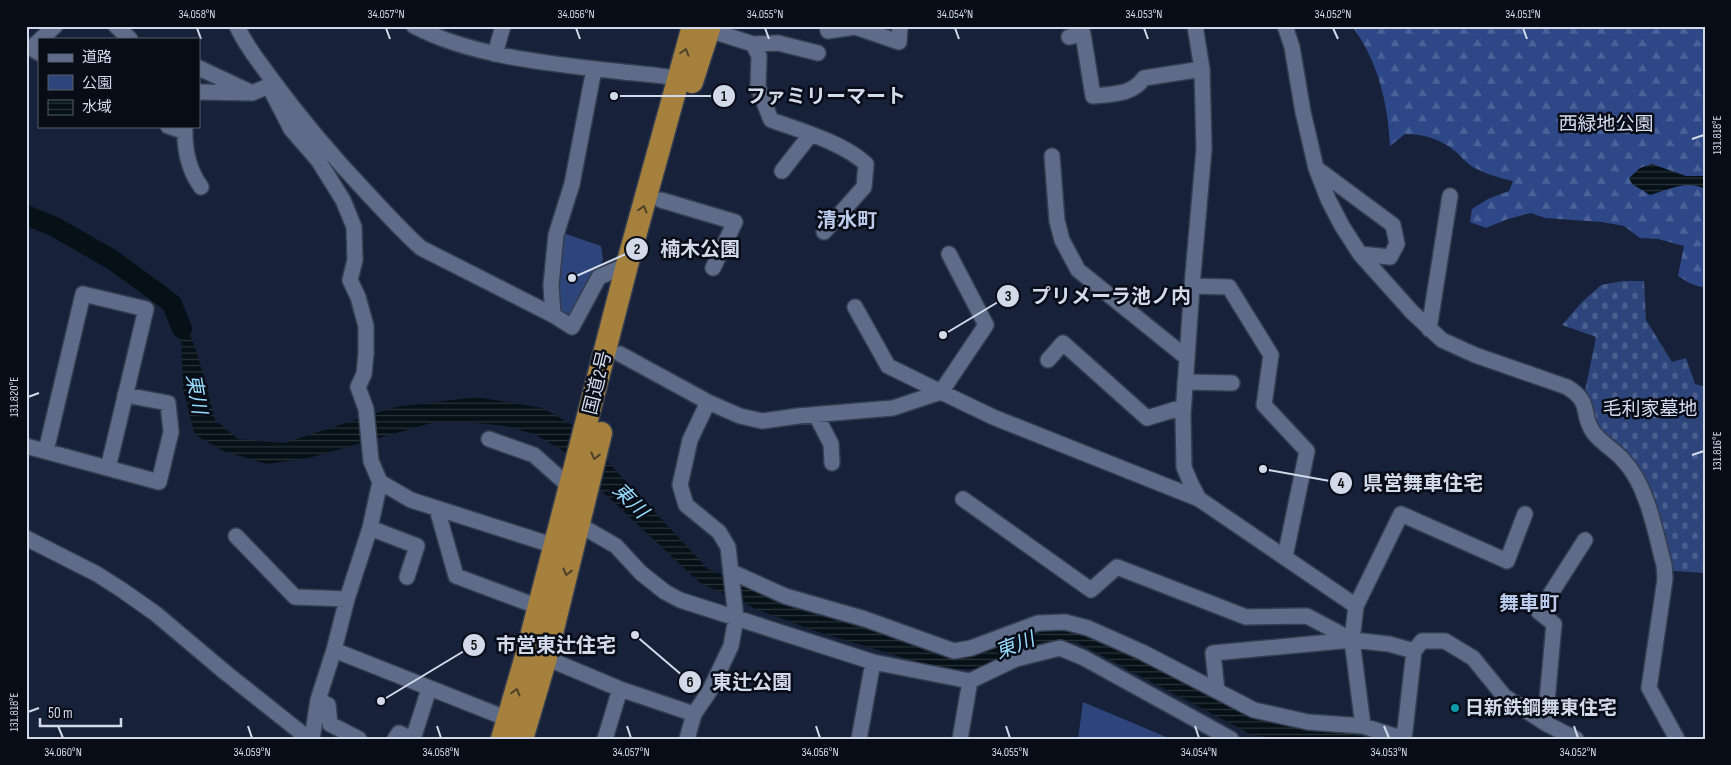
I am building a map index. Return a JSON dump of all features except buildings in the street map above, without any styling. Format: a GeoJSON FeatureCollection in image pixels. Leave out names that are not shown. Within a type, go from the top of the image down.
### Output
{"type":"FeatureCollection","features":[{"type":"Feature","properties":{"kind":"highway","name":"国道2号"},"geometry":{"type":"LineString","coordinates":[[505,729],[555,546],[578,492],[598,412],[627,265],[685,80],[704,28]]}},
{"type":"Feature","properties":{"kind":"highway","name":"国道2号"},"geometry":{"type":"LineString","coordinates":[[598,412],[620,354],[661,200],[685,80]]}},
{"type":"Feature","properties":{"kind":"highway"},"geometry":{"type":"LineString","coordinates":[[522,739],[546,658],[578,524],[578,492]]}},
{"type":"Feature","properties":{"kind":"street"},"geometry":{"type":"LineString","coordinates":[[42,38],[55,26]]}},
{"type":"Feature","properties":{"kind":"street"},"geometry":{"type":"LineString","coordinates":[[116,26],[129,38]]}},
{"type":"Feature","properties":{"kind":"street"},"geometry":{"type":"LineString","coordinates":[[236,26],[273,86],[353,178],[406,235],[421,248],[553,315],[572,327],[599,277],[627,265]]}},
{"type":"Feature","properties":{"kind":"street"},"geometry":{"type":"LineString","coordinates":[[414,26],[448,40],[495,54],[685,80]]}},
{"type":"Feature","properties":{"kind":"street"},"geometry":{"type":"LineString","coordinates":[[495,54],[503,26]]}},
{"type":"Feature","properties":{"kind":"street"},"geometry":{"type":"LineString","coordinates":[[827,26],[828,31],[855,27],[899,42],[900,26]]}},
{"type":"Feature","properties":{"kind":"street"},"geometry":{"type":"LineString","coordinates":[[1195,26],[1202,69],[1204,149],[1183,407],[1184,467],[1199,500]]}},
{"type":"Feature","properties":{"kind":"street"},"geometry":{"type":"LineString","coordinates":[[1285,26],[1292,47],[1303,112],[1316,168],[1328,199],[1360,254],[1412,312],[1442,340],[1475,355],[1567,387],[1578,394],[1583,401],[1591,430],[1624,460],[1641,485],[1664,566],[1665,579],[1649,688],[1677,739]]}},
{"type":"Feature","properties":{"kind":"street"},"geometry":{"type":"LineString","coordinates":[[704,28],[753,44],[778,43],[818,53]]}},
{"type":"Feature","properties":{"kind":"street"},"geometry":{"type":"LineString","coordinates":[[1069,37],[1083,34],[1094,96],[1128,92],[1139,86],[1144,78],[1202,69]]}},
{"type":"Feature","properties":{"kind":"street"},"geometry":{"type":"LineString","coordinates":[[38,42],[31,48],[38,53]]}},
{"type":"Feature","properties":{"kind":"street"},"geometry":{"type":"LineString","coordinates":[[753,44],[759,56],[758,87],[771,120],[811,134],[857,156],[866,164],[864,187],[824,232]]}},
{"type":"Feature","properties":{"kind":"street"},"geometry":{"type":"LineString","coordinates":[[200,68],[252,93]]}},
{"type":"Feature","properties":{"kind":"street"},"geometry":{"type":"LineString","coordinates":[[553,315],[552,285],[556,235],[572,184],[594,69]]}},
{"type":"Feature","properties":{"kind":"street"},"geometry":{"type":"LineString","coordinates":[[200,92],[252,93],[273,86]]}},
{"type":"Feature","properties":{"kind":"street"},"geometry":{"type":"LineString","coordinates":[[26,538],[97,574],[122,590],[156,614],[226,673],[311,739],[318,700],[370,528],[380,482],[371,461],[366,409],[358,387],[364,374],[366,326],[358,297],[350,280],[355,260],[354,227],[343,200],[318,160],[291,129],[273,86]]}},
{"type":"Feature","properties":{"kind":"street"},"geometry":{"type":"LineString","coordinates":[[185,129],[187,156],[192,175],[201,187]]}},
{"type":"Feature","properties":{"kind":"street"},"geometry":{"type":"LineString","coordinates":[[782,171],[811,134]]}},
{"type":"Feature","properties":{"kind":"street"},"geometry":{"type":"LineString","coordinates":[[1052,156],[1057,222],[1062,240],[1078,270],[1187,358]]}},
{"type":"Feature","properties":{"kind":"street"},"geometry":{"type":"LineString","coordinates":[[1316,168],[1394,225],[1396,244],[1390,256],[1360,254]]}},
{"type":"Feature","properties":{"kind":"street"},"geometry":{"type":"LineString","coordinates":[[1429,329],[1450,196]]}},
{"type":"Feature","properties":{"kind":"street"},"geometry":{"type":"LineString","coordinates":[[661,200],[735,222],[713,268]]}},
{"type":"Feature","properties":{"kind":"street"},"geometry":{"type":"LineString","coordinates":[[620,354],[708,402],[740,416],[762,421],[893,408],[941,392],[986,325],[949,254]]}},
{"type":"Feature","properties":{"kind":"street"},"geometry":{"type":"LineString","coordinates":[[1192,286],[1229,287],[1271,355],[1264,405],[1307,451],[1285,557]]}},
{"type":"Feature","properties":{"kind":"street"},"geometry":{"type":"LineString","coordinates":[[46,451],[83,294],[146,309],[108,468]]}},
{"type":"Feature","properties":{"kind":"street"},"geometry":{"type":"LineString","coordinates":[[855,306],[888,366],[993,417],[1199,500],[1356,606]]}},
{"type":"Feature","properties":{"kind":"street"},"geometry":{"type":"LineString","coordinates":[[1048,360],[1063,343],[1146,418],[1183,407]]}},
{"type":"Feature","properties":{"kind":"street"},"geometry":{"type":"LineString","coordinates":[[1185,382],[1232,383]]}},
{"type":"Feature","properties":{"kind":"street"},"geometry":{"type":"LineString","coordinates":[[26,446],[159,482],[171,432],[168,403],[125,395]]}},
{"type":"Feature","properties":{"kind":"street"},"geometry":{"type":"LineString","coordinates":[[686,739],[694,714],[709,692],[730,646],[736,618],[728,547],[719,532],[686,505],[680,486],[690,440],[708,402]]}},
{"type":"Feature","properties":{"kind":"street"},"geometry":{"type":"LineString","coordinates":[[816,415],[831,444],[832,463]]}},
{"type":"Feature","properties":{"kind":"street"},"geometry":{"type":"LineString","coordinates":[[489,439],[534,455],[578,492]]}},
{"type":"Feature","properties":{"kind":"street"},"geometry":{"type":"LineString","coordinates":[[380,482],[411,500],[555,546]]}},
{"type":"Feature","properties":{"kind":"street"},"geometry":{"type":"LineString","coordinates":[[964,499],[1091,590],[1117,567],[1246,617],[1307,616],[1352,640]]}},
{"type":"Feature","properties":{"kind":"street"},"geometry":{"type":"LineString","coordinates":[[437,509],[456,576],[539,607]]}},
{"type":"Feature","properties":{"kind":"street"},"geometry":{"type":"LineString","coordinates":[[1363,726],[1352,640],[1356,606],[1401,514],[1507,561],[1524,514]]}},
{"type":"Feature","properties":{"kind":"street"},"geometry":{"type":"LineString","coordinates":[[578,524],[616,546],[641,573],[665,592],[680,600],[873,662],[970,681],[1016,659],[1060,648],[1084,658],[1231,739]]}},
{"type":"Feature","properties":{"kind":"street"},"geometry":{"type":"LineString","coordinates":[[370,528],[417,546],[406,577]]}},
{"type":"Feature","properties":{"kind":"street"},"geometry":{"type":"LineString","coordinates":[[236,536],[295,597],[347,599]]}},
{"type":"Feature","properties":{"kind":"street"},"geometry":{"type":"LineString","coordinates":[[1545,723],[1554,624],[1539,612],[1585,540]]}},
{"type":"Feature","properties":{"kind":"street"},"geometry":{"type":"LineString","coordinates":[[732,572],[785,596],[865,619],[954,651],[971,648],[1038,624],[1065,622],[1088,628],[1142,652],[1254,710],[1272,716],[1308,722],[1363,726],[1404,739],[1414,651],[1422,641],[1445,641],[1473,658],[1504,696],[1545,723],[1576,739]]}},
{"type":"Feature","properties":{"kind":"street"},"geometry":{"type":"LineString","coordinates":[[1217,691],[1213,653],[1352,640],[1389,644],[1414,651]]}},
{"type":"Feature","properties":{"kind":"street"},"geometry":{"type":"LineString","coordinates":[[334,650],[429,689],[505,729]]}},
{"type":"Feature","properties":{"kind":"street"},"geometry":{"type":"LineString","coordinates":[[546,658],[620,689],[694,714]]}},
{"type":"Feature","properties":{"kind":"street"},"geometry":{"type":"LineString","coordinates":[[859,739],[873,662]]}},
{"type":"Feature","properties":{"kind":"street"},"geometry":{"type":"LineString","coordinates":[[960,739],[970,681]]}},
{"type":"Feature","properties":{"kind":"street"},"geometry":{"type":"LineString","coordinates":[[395,739],[399,732],[412,739],[429,689]]}},
{"type":"Feature","properties":{"kind":"street"},"geometry":{"type":"LineString","coordinates":[[605,739],[620,689]]}},
{"type":"Feature","properties":{"kind":"street"},"geometry":{"type":"LineString","coordinates":[[318,700],[328,705],[330,724],[359,739]]}},
{"type":"Feature","properties":{"kind":"green space","name":"西緑地公園"},"geometry":{"type":"Polygon","coordinates":[[[1352,26],[1705,26],[1705,287],[1694,285],[1678,276],[1684,246],[1658,239],[1640,238],[1624,226],[1602,222],[1545,218],[1531,213],[1508,219],[1486,228],[1470,222],[1472,209],[1488,199],[1509,191],[1513,181],[1473,167],[1444,143],[1432,138],[1405,134],[1390,146],[1387,114],[1380,83],[1369,53],[1352,26]]]}},
{"type":"Feature","properties":{"kind":"green space"},"geometry":{"type":"Polygon","coordinates":[[[560,232],[601,246],[603,259],[572,323],[556,314],[560,232]]]}},
{"type":"Feature","properties":{"kind":"green space","name":"毛利家墓地"},"geometry":{"type":"Polygon","coordinates":[[[1623,281],[1644,281],[1646,320],[1672,362],[1686,358],[1695,384],[1705,387],[1705,573],[1674,571],[1667,584],[1642,479],[1593,427],[1584,396],[1596,337],[1562,325],[1582,302],[1601,285],[1623,281]]]}},
{"type":"Feature","properties":{"kind":"green space"},"geometry":{"type":"Polygon","coordinates":[[[1083,702],[1171,739],[1078,739],[1083,702]]]}},
{"type":"Feature","properties":{"kind":"water"},"geometry":{"type":"Polygon","coordinates":[[[1652,164],[1686,176],[1705,176],[1705,189],[1698,186],[1685,185],[1650,195],[1632,184],[1629,178],[1640,168],[1652,164]]]}},
{"type":"Feature","properties":{"kind":"water"},"geometry":{"type":"Polygon","coordinates":[[[172,304],[193,341],[215,420],[238,439],[284,443],[395,407],[476,397],[543,408],[574,426],[708,569],[811,613],[968,658],[1037,630],[1072,629],[1169,671],[1257,717],[1376,739],[1283,739],[1252,735],[1076,642],[1044,642],[978,669],[941,669],[815,631],[756,609],[699,582],[605,494],[562,450],[534,434],[505,426],[468,422],[435,422],[309,458],[267,464],[223,451],[195,435],[183,390],[181,333],[172,304]]]}},
{"type":"Feature","properties":{"kind":"waterway","name":"東川"},"geometry":{"type":"LineString","coordinates":[[26,215],[55,227],[111,259],[158,293],[172,304],[182,329]]}},
{"type":"Feature","properties":{"kind":"place","name":"ファミリーマート"},"geometry":{"type":"Point","coordinates":[614,96]}},
{"type":"Feature","properties":{"kind":"place","name":"楠木公園"},"geometry":{"type":"Point","coordinates":[572,278]}},
{"type":"Feature","properties":{"kind":"place","name":"プリメーラ池ノ内"},"geometry":{"type":"Point","coordinates":[943,335]}},
{"type":"Feature","properties":{"kind":"place","name":"県営舞車住宅"},"geometry":{"type":"Point","coordinates":[1263,469]}},
{"type":"Feature","properties":{"kind":"place","name":"東辻公園"},"geometry":{"type":"Point","coordinates":[635,635]}},
{"type":"Feature","properties":{"kind":"place","name":"市営東辻住宅"},"geometry":{"type":"Point","coordinates":[381,701]}},
{"type":"Feature","properties":{"kind":"place","name":"日新鉄鋼舞東住宅"},"geometry":{"type":"Point","coordinates":[1455,708]}},
{"type":"Feature","properties":{"kind":"district","name":"清水町"},"geometry":{"type":"Point","coordinates":[847,221]}},
{"type":"Feature","properties":{"kind":"district","name":"舞車町"},"geometry":{"type":"Point","coordinates":[1529,604]}}]}
